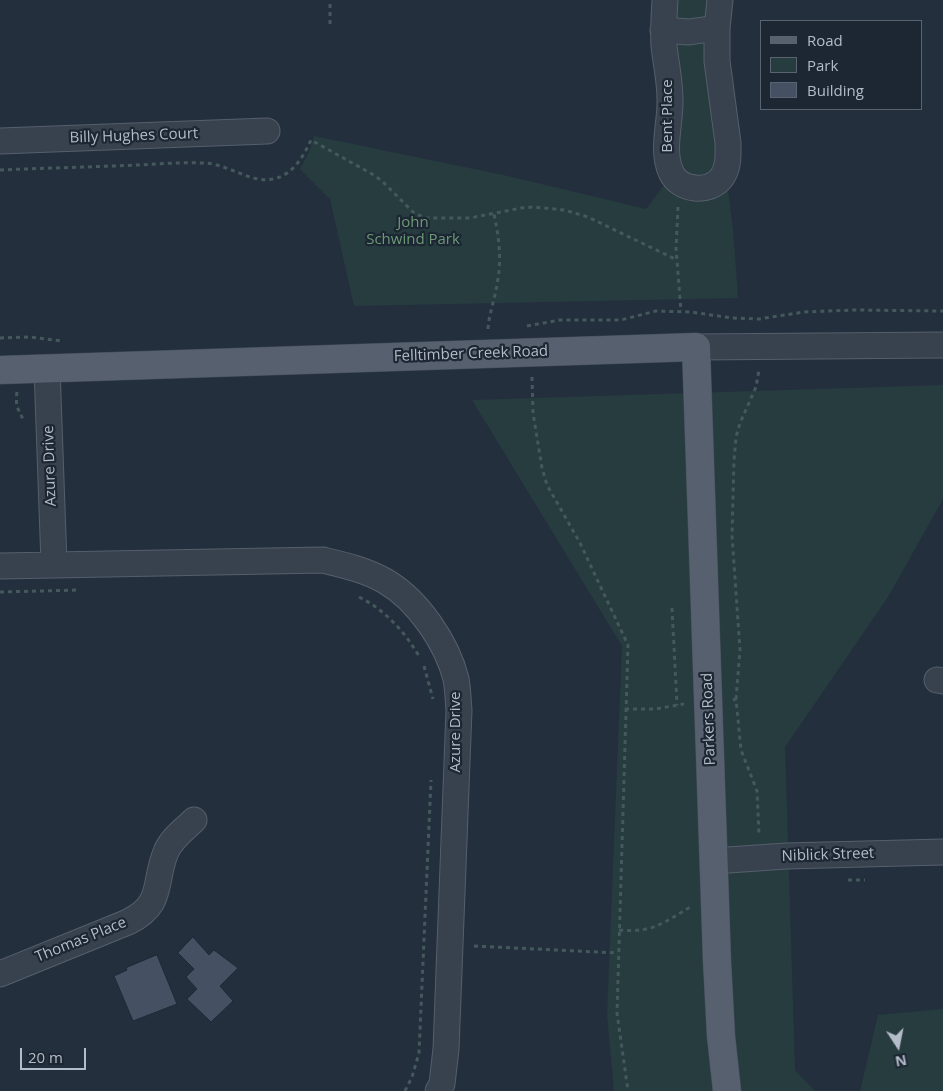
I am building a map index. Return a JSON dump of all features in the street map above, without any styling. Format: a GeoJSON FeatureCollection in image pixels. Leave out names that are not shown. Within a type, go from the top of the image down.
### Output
{"type":"FeatureCollection","features":[{"type":"Feature","properties":{"kind":"main road","name":"Felltimber Creek Road"},"geometry":{"type":"LineString","coordinates":[[9,369],[528,339],[696,347]]}},
{"type":"Feature","properties":{"kind":"main road","name":"Parkers Road"},"geometry":{"type":"LineString","coordinates":[[696,347],[720,1017],[727,1091]]}},
{"type":"Feature","properties":{"kind":"street","name":"Bent Place"},"geometry":{"type":"LineString","coordinates":[[664,0],[663,30],[670,102],[667,153],[670,171],[673,177],[680,183]]}},
{"type":"Feature","properties":{"kind":"street"},"geometry":{"type":"LineString","coordinates":[[680,183],[692,188],[711,186],[719,180],[727,164],[728,143],[717,61],[717,28],[720,0]]}},
{"type":"Feature","properties":{"kind":"street"},"geometry":{"type":"LineString","coordinates":[[663,30],[689,32],[717,28]]}},
{"type":"Feature","properties":{"kind":"street","name":"Billy Hughes Court"},"geometry":{"type":"LineString","coordinates":[[0,141],[267,131]]}},
{"type":"Feature","properties":{"kind":"street","name":"Felltimber Creek Road"},"geometry":{"type":"LineString","coordinates":[[696,347],[943,345]]}},
{"type":"Feature","properties":{"kind":"street","name":"Azure Drive"},"geometry":{"type":"LineString","coordinates":[[47,368],[54,564]]}},
{"type":"Feature","properties":{"kind":"street","name":"Azure Drive"},"geometry":{"type":"LineString","coordinates":[[0,566],[323,560],[353,567],[384,581],[408,599],[420,611],[444,650],[456,680],[459,710],[446,1049],[442,1084],[438,1091]]}},
{"type":"Feature","properties":{"kind":"street","name":"Thomas Place"},"geometry":{"type":"LineString","coordinates":[[0,974],[128,922],[138,916],[146,909],[155,896],[168,848],[194,820]]}},
{"type":"Feature","properties":{"kind":"street","name":"Niblick Street"},"geometry":{"type":"LineString","coordinates":[[714,861],[786,856],[943,852]]}},
{"type":"Feature","properties":{"kind":"path"},"geometry":{"type":"LineString","coordinates":[[330,0],[330,24]]}},
{"type":"Feature","properties":{"kind":"path"},"geometry":{"type":"LineString","coordinates":[[0,170],[205,163],[239,172],[251,178],[272,179],[292,170],[304,154],[311,140],[372,174],[421,217],[437,219],[470,218],[533,207],[564,210],[588,217],[677,260]]}},
{"type":"Feature","properties":{"kind":"path"},"geometry":{"type":"LineString","coordinates":[[680,183],[677,260],[681,311]]}},
{"type":"Feature","properties":{"kind":"path"},"geometry":{"type":"LineString","coordinates":[[494,214],[499,236],[500,259],[498,283],[489,313],[488,329],[494,329]]}},
{"type":"Feature","properties":{"kind":"path"},"geometry":{"type":"LineString","coordinates":[[528,339],[560,320],[621,320],[656,311],[681,311],[732,318],[759,318],[814,311],[943,312]]}},
{"type":"Feature","properties":{"kind":"path"},"geometry":{"type":"LineString","coordinates":[[736,700],[740,650],[732,535],[734,460],[736,437],[740,423],[756,387],[759,369],[757,346],[759,318]]}},
{"type":"Feature","properties":{"kind":"path"},"geometry":{"type":"LineString","coordinates":[[520,327],[528,339],[533,413],[542,468],[547,485],[580,543],[628,645],[617,1012],[628,1091]]}},
{"type":"Feature","properties":{"kind":"path"},"geometry":{"type":"LineString","coordinates":[[0,338],[30,337],[67,342]]}},
{"type":"Feature","properties":{"kind":"path"},"geometry":{"type":"LineString","coordinates":[[9,369],[15,401],[26,429]]}},
{"type":"Feature","properties":{"kind":"path"},"geometry":{"type":"LineString","coordinates":[[0,592],[80,590]]}},
{"type":"Feature","properties":{"kind":"path"},"geometry":{"type":"LineString","coordinates":[[352,593],[381,610],[403,631],[424,665],[432,691],[434,707]]}},
{"type":"Feature","properties":{"kind":"path"},"geometry":{"type":"LineString","coordinates":[[672,608],[677,705]]}},
{"type":"Feature","properties":{"kind":"path"},"geometry":{"type":"LineString","coordinates":[[405,1091],[419,1053],[431,776]]}},
{"type":"Feature","properties":{"kind":"path"},"geometry":{"type":"LineString","coordinates":[[451,938],[479,947],[618,953]]}},
{"type":"Feature","properties":{"kind":"green space","name":"John Schwind Park"},"geometry":{"type":"Polygon","coordinates":[[[670,0],[715,0],[711,59],[733,229],[738,298],[354,306],[330,199],[300,169],[309,152],[314,136],[508,176],[646,209],[665,184],[670,0]]]}},
{"type":"Feature","properties":{"kind":"green space"},"geometry":{"type":"Polygon","coordinates":[[[943,385],[943,499],[888,597],[785,747],[795,1070],[815,1091],[614,1091],[607,1015],[622,646],[472,400],[943,385]]]}},
{"type":"Feature","properties":{"kind":"green space"},"geometry":{"type":"Polygon","coordinates":[[[943,1009],[943,1091],[860,1091],[878,1015],[943,1009]]]}},
{"type":"Feature","properties":{"kind":"building"},"geometry":{"type":"Polygon","coordinates":[[[193,937],[209,955],[214,950],[238,968],[220,986],[233,1001],[211,1022],[187,999],[197,989],[186,977],[194,969],[178,953],[193,937]]]}},
{"type":"Feature","properties":{"kind":"building"},"geometry":{"type":"Polygon","coordinates":[[[157,955],[177,1004],[133,1021],[114,976],[127,970],[126,968],[157,955]]]}}]}
